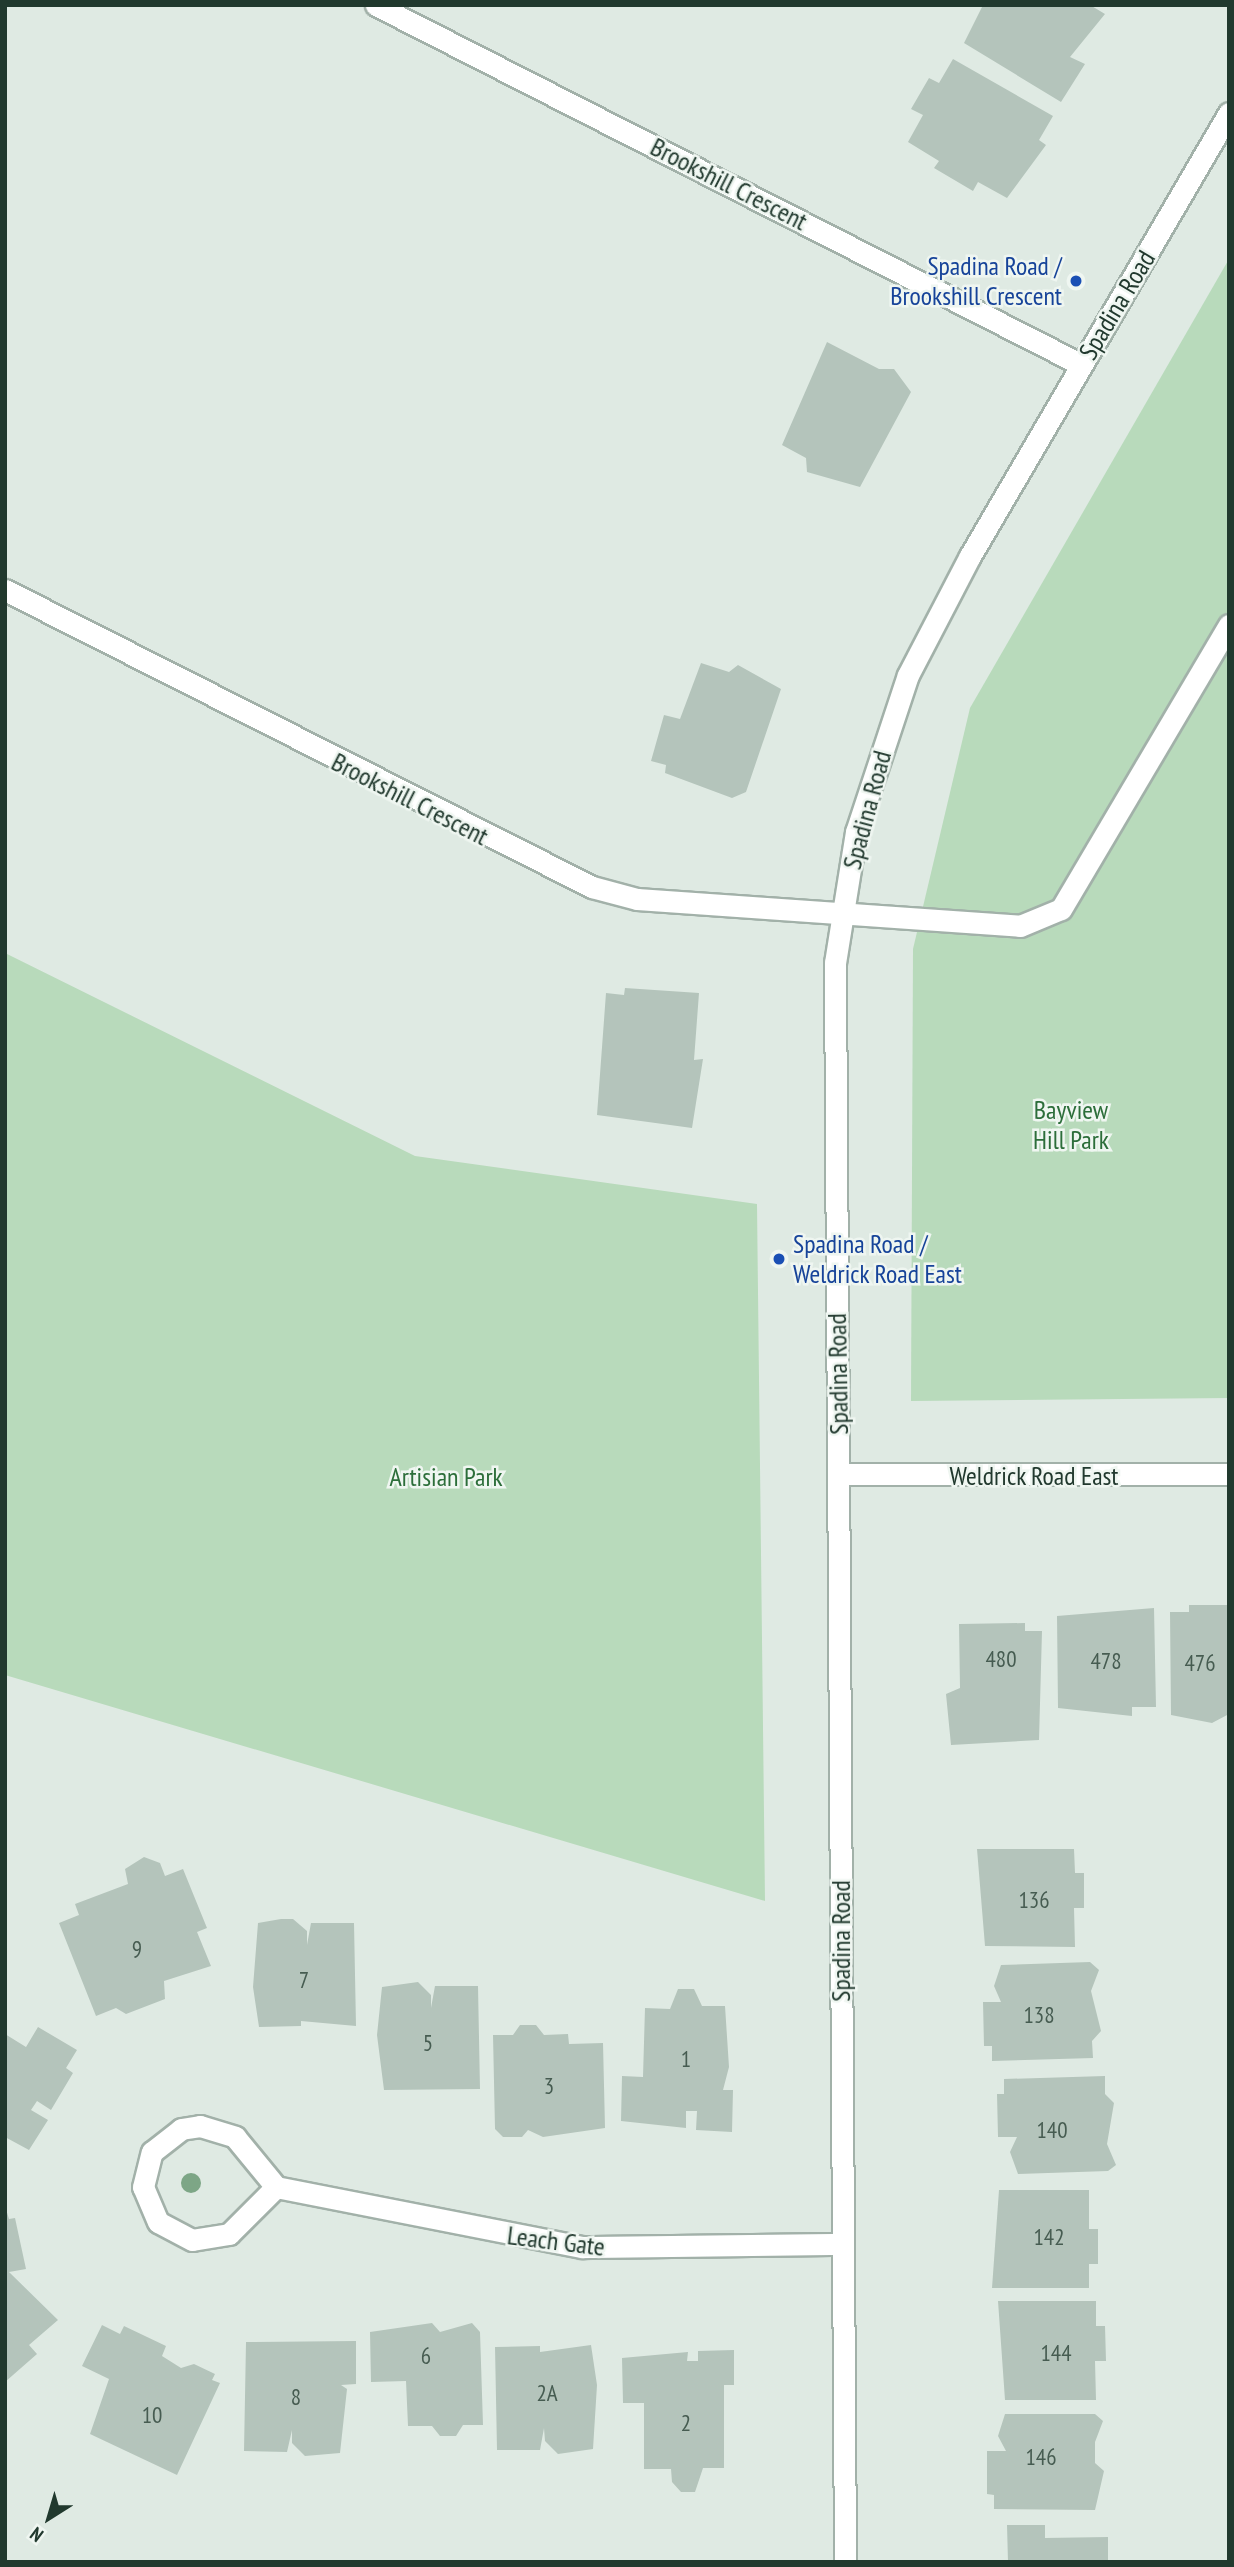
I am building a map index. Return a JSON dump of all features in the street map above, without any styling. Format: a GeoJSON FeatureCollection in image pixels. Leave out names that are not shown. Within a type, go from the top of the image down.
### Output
{"type":"FeatureCollection","features":[{"type":"Feature","properties":{"kind":"street","name":"Brookshill Crescent"},"geometry":{"type":"LineString","coordinates":[[376,5],[1080,365]]}},
{"type":"Feature","properties":{"kind":"street","name":"Spadina Road"},"geometry":{"type":"LineString","coordinates":[[845,2562],[835,963],[856,832],[908,675],[1080,365],[1229,113]]}},
{"type":"Feature","properties":{"kind":"street","name":"Brookshill Crescent"},"geometry":{"type":"LineString","coordinates":[[5,590],[554,873],[637,899],[844,910],[1020,926],[1061,909],[1229,625]]}},
{"type":"Feature","properties":{"kind":"street","name":"Weldrick Road East"},"geometry":{"type":"LineString","coordinates":[[840,1474],[1229,1475]]}},
{"type":"Feature","properties":{"kind":"street"},"geometry":{"type":"LineString","coordinates":[[200,2126],[235,2137],[276,2187],[229,2234],[192,2240],[158,2222],[143,2187],[145,2168],[159,2145],[200,2126]]}},
{"type":"Feature","properties":{"kind":"street","name":"Leach Gate"},"geometry":{"type":"LineString","coordinates":[[276,2187],[582,2247],[841,2244]]}},
{"type":"Feature","properties":{"kind":"green space","name":"Bayview Hill Park"},"geometry":{"type":"Polygon","coordinates":[[[1229,259],[1229,1398],[911,1401],[913,949],[970,708],[1229,259]]]}},
{"type":"Feature","properties":{"kind":"green space","name":"Artisian Park"},"geometry":{"type":"Polygon","coordinates":[[[5,953],[415,1156],[757,1204],[765,1901],[5,1675],[5,953]]]}},
{"type":"Feature","properties":{"kind":"building"},"geometry":{"type":"Polygon","coordinates":[[[983,5],[1090,5],[1105,14],[1070,57],[1085,64],[1061,102],[964,43],[983,5]]]}},
{"type":"Feature","properties":{"kind":"building"},"geometry":{"type":"Polygon","coordinates":[[[953,59],[1053,116],[1039,140],[1046,145],[1007,198],[978,182],[973,191],[934,168],[939,161],[908,142],[923,115],[911,109],[929,78],[939,83],[953,59]]]}},
{"type":"Feature","properties":{"kind":"building"},"geometry":{"type":"Polygon","coordinates":[[[827,342],[879,369],[894,369],[911,392],[860,487],[807,472],[806,458],[782,445],[827,342]]]}},
{"type":"Feature","properties":{"kind":"building"},"geometry":{"type":"Polygon","coordinates":[[[701,663],[729,672],[738,665],[781,689],[746,792],[732,798],[665,773],[666,765],[651,761],[664,715],[680,719],[701,663]]]}},
{"type":"Feature","properties":{"kind":"building"},"geometry":{"type":"Polygon","coordinates":[[[625,988],[699,993],[694,1060],[703,1059],[692,1128],[597,1115],[606,993],[624,995],[625,988]]]}},
{"type":"Feature","properties":{"kind":"building"},"geometry":{"type":"Polygon","coordinates":[[[1189,1605],[1229,1605],[1229,1714],[1212,1723],[1171,1715],[1170,1612],[1189,1612],[1189,1605]]]}},
{"type":"Feature","properties":{"kind":"building"},"geometry":{"type":"Polygon","coordinates":[[[1154,1608],[1156,1707],[1132,1707],[1132,1716],[1058,1708],[1057,1616],[1154,1608]]]}},
{"type":"Feature","properties":{"kind":"building"},"geometry":{"type":"Polygon","coordinates":[[[1025,1623],[1025,1631],[1042,1631],[1039,1740],[951,1745],[946,1694],[960,1688],[959,1624],[1025,1623]]]}},
{"type":"Feature","properties":{"kind":"building"},"geometry":{"type":"Polygon","coordinates":[[[977,1849],[1074,1849],[1075,1873],[1084,1873],[1084,1908],[1074,1908],[1075,1947],[985,1946],[977,1849]]]}},
{"type":"Feature","properties":{"kind":"building"},"geometry":{"type":"Polygon","coordinates":[[[144,1857],[160,1863],[165,1876],[183,1869],[207,1928],[197,1932],[211,1966],[164,1981],[165,1999],[126,2014],[116,2008],[96,2016],[59,1923],[79,1915],[75,1904],[128,1884],[125,1869],[144,1857]]]}},
{"type":"Feature","properties":{"kind":"building"},"geometry":{"type":"Polygon","coordinates":[[[293,1919],[307,1931],[307,1945],[311,1923],[354,1923],[356,2026],[301,2021],[301,2026],[259,2027],[253,1987],[258,1923],[293,1919]]]}},
{"type":"Feature","properties":{"kind":"building"},"geometry":{"type":"Polygon","coordinates":[[[1090,1962],[1099,1970],[1091,1991],[1101,2031],[1092,2041],[1093,2058],[992,2061],[992,2046],[984,2046],[983,2002],[1001,2002],[994,1986],[1001,1965],[1090,1962]]]}},
{"type":"Feature","properties":{"kind":"building"},"geometry":{"type":"Polygon","coordinates":[[[418,1982],[431,1995],[431,2008],[435,1986],[478,1986],[480,2089],[384,2090],[377,2035],[382,1987],[418,1982]]]}},
{"type":"Feature","properties":{"kind":"building"},"geometry":{"type":"Polygon","coordinates":[[[678,1989],[694,1989],[702,2006],[725,2006],[729,2067],[723,2090],[733,2090],[732,2132],[696,2130],[697,2111],[686,2111],[686,2128],[621,2121],[622,2076],[643,2077],[645,2008],[670,2009],[678,1989]]]}},
{"type":"Feature","properties":{"kind":"building"},"geometry":{"type":"Polygon","coordinates":[[[520,2025],[536,2025],[544,2035],[568,2034],[569,2044],[603,2043],[605,2128],[543,2137],[528,2130],[522,2137],[503,2137],[495,2129],[493,2035],[513,2035],[520,2025]]]}},
{"type":"Feature","properties":{"kind":"building"},"geometry":{"type":"Polygon","coordinates":[[[38,2027],[77,2050],[66,2068],[73,2073],[51,2110],[37,2101],[31,2110],[48,2120],[29,2150],[5,2137],[5,2034],[26,2047],[38,2027]]]}},
{"type":"Feature","properties":{"kind":"building"},"geometry":{"type":"Polygon","coordinates":[[[1105,2076],[1105,2094],[1114,2103],[1107,2144],[1116,2165],[1108,2171],[1018,2174],[1010,2152],[1017,2137],[998,2137],[997,2094],[1004,2094],[1004,2079],[1105,2076]]]}},
{"type":"Feature","properties":{"kind":"building"},"geometry":{"type":"Polygon","coordinates":[[[999,2190],[1089,2190],[1089,2229],[1098,2229],[1098,2264],[1089,2264],[1089,2288],[992,2288],[999,2190]]]}},
{"type":"Feature","properties":{"kind":"building"},"geometry":{"type":"Polygon","coordinates":[[[5,2206],[9,2219],[15,2218],[26,2269],[9,2272],[58,2320],[29,2345],[37,2354],[5,2382],[5,2206]]]}},
{"type":"Feature","properties":{"kind":"building"},"geometry":{"type":"Polygon","coordinates":[[[998,2301],[1096,2301],[1096,2326],[1105,2326],[1106,2361],[1095,2361],[1096,2400],[1005,2400],[998,2301]]]}},
{"type":"Feature","properties":{"kind":"building"},"geometry":{"type":"Polygon","coordinates":[[[432,2323],[440,2332],[472,2323],[480,2332],[483,2425],[463,2425],[456,2436],[440,2436],[432,2426],[408,2426],[406,2381],[371,2382],[370,2332],[432,2323]]]}},
{"type":"Feature","properties":{"kind":"building"},"geometry":{"type":"Polygon","coordinates":[[[102,2325],[120,2334],[124,2326],[166,2346],[162,2356],[181,2368],[194,2364],[215,2374],[212,2380],[220,2383],[177,2475],[90,2434],[109,2379],[82,2366],[102,2325]]]}},
{"type":"Feature","properties":{"kind":"building"},"geometry":{"type":"Polygon","coordinates":[[[356,2341],[356,2384],[341,2385],[347,2389],[340,2453],[305,2456],[292,2443],[292,2430],[287,2452],[244,2451],[246,2342],[356,2341]]]}},
{"type":"Feature","properties":{"kind":"building"},"geometry":{"type":"Polygon","coordinates":[[[591,2345],[597,2385],[593,2449],[558,2454],[545,2441],[544,2428],[540,2450],[497,2450],[495,2347],[540,2346],[540,2352],[591,2345]]]}},
{"type":"Feature","properties":{"kind":"building"},"geometry":{"type":"Polygon","coordinates":[[[734,2350],[734,2385],[724,2385],[724,2468],[703,2468],[695,2492],[681,2492],[672,2482],[671,2469],[644,2469],[644,2403],[623,2403],[622,2358],[688,2352],[687,2361],[698,2361],[698,2351],[734,2350]]]}},
{"type":"Feature","properties":{"kind":"building"},"geometry":{"type":"Polygon","coordinates":[[[1005,2414],[1095,2414],[1103,2421],[1095,2442],[1095,2463],[1104,2471],[1095,2510],[994,2509],[994,2495],[987,2494],[987,2451],[1006,2451],[998,2436],[1005,2414]]]}},
{"type":"Feature","properties":{"kind":"building"},"geometry":{"type":"Polygon","coordinates":[[[1007,2525],[1045,2525],[1045,2538],[1108,2537],[1108,2562],[1008,2562],[1007,2525]]]}},
{"type":"Feature","properties":{"kind":"place","name":"Spadina Road / Brookshill Crescent"},"geometry":{"type":"Point","coordinates":[1076,281]}},
{"type":"Feature","properties":{"kind":"place","name":"Spadina Road / Weldrick Road East"},"geometry":{"type":"Point","coordinates":[779,1259]}}]}
